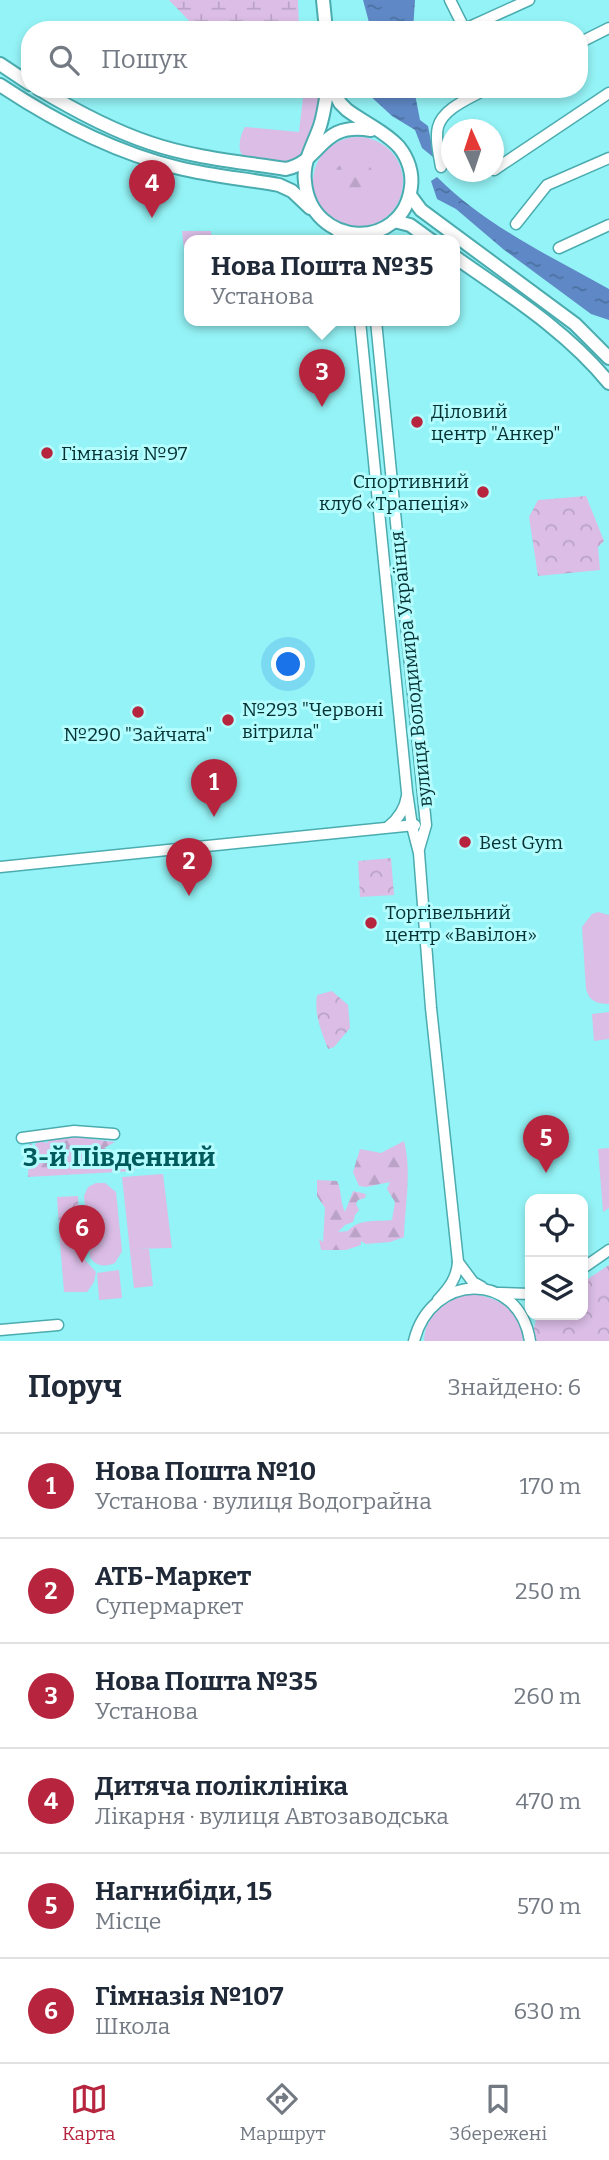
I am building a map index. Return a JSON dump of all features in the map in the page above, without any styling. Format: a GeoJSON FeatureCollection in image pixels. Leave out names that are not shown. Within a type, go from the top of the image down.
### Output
{"type":"FeatureCollection","features":[{"type":"Feature","properties":{"kind":"main road"},"geometry":{"type":"LineString","coordinates":[[323,0],[325,21]]}},
{"type":"Feature","properties":{"kind":"main road"},"geometry":{"type":"LineString","coordinates":[[0,64],[21,78]]}},
{"type":"Feature","properties":{"kind":"main road"},"geometry":{"type":"LineString","coordinates":[[0,85],[19,98],[100,140],[135,154],[178,168],[286,188],[334,229],[346,233],[373,232],[390,224],[401,213],[410,195],[411,171],[401,149],[347,110],[336,98]]}},
{"type":"Feature","properties":{"kind":"main road"},"geometry":{"type":"LineString","coordinates":[[53,98],[149,143],[186,153],[286,169],[298,166],[323,141],[345,130],[357,128],[381,133]]}},
{"type":"Feature","properties":{"kind":"main road"},"geometry":{"type":"LineString","coordinates":[[317,215],[311,205],[304,172],[328,98]]}},
{"type":"Feature","properties":{"kind":"main road"},"geometry":{"type":"LineString","coordinates":[[410,195],[421,211],[454,235]]}},
{"type":"Feature","properties":{"kind":"main road"},"geometry":{"type":"LineString","coordinates":[[390,224],[410,225],[424,235]]}},
{"type":"Feature","properties":{"kind":"main road"},"geometry":{"type":"LineString","coordinates":[[460,240],[575,324],[609,358]]}},
{"type":"Feature","properties":{"kind":"main road"},"geometry":{"type":"LineString","coordinates":[[460,261],[565,337],[592,362],[609,383]]}},
{"type":"Feature","properties":{"kind":"street"},"geometry":{"type":"LineString","coordinates":[[450,0],[460,21]]}},
{"type":"Feature","properties":{"kind":"street"},"geometry":{"type":"LineString","coordinates":[[484,21],[529,0]]}},
{"type":"Feature","properties":{"kind":"street"},"geometry":{"type":"LineString","coordinates":[[588,38],[609,28]]}},
{"type":"Feature","properties":{"kind":"street"},"geometry":{"type":"LineString","coordinates":[[504,163],[609,93]]}},
{"type":"Feature","properties":{"kind":"street"},"geometry":{"type":"LineString","coordinates":[[442,119],[471,98]]}},
{"type":"Feature","properties":{"kind":"street"},"geometry":{"type":"LineString","coordinates":[[441,120],[438,126],[441,167]]}},
{"type":"Feature","properties":{"kind":"street"},"geometry":{"type":"LineString","coordinates":[[516,224],[547,185],[609,158]]}},
{"type":"Feature","properties":{"kind":"street"},"geometry":{"type":"LineString","coordinates":[[380,235],[390,224]]}},
{"type":"Feature","properties":{"kind":"street"},"geometry":{"type":"LineString","coordinates":[[559,248],[609,225]]}},
{"type":"Feature","properties":{"kind":"street"},"geometry":{"type":"LineString","coordinates":[[334,229],[340,235]]}},
{"type":"Feature","properties":{"kind":"street","name":"вулиця Володимира Українця"},"geometry":{"type":"LineString","coordinates":[[360,326],[407,792],[418,849],[431,1008],[458,1262]]}},
{"type":"Feature","properties":{"kind":"street","name":"вулиця Володимира Українця"},"geometry":{"type":"LineString","coordinates":[[376,326],[426,825],[418,849]]}},
{"type":"Feature","properties":{"kind":"street"},"geometry":{"type":"LineString","coordinates":[[386,828],[402,811],[407,792]]}},
{"type":"Feature","properties":{"kind":"street"},"geometry":{"type":"LineString","coordinates":[[0,867],[426,825]]}},
{"type":"Feature","properties":{"kind":"street"},"geometry":{"type":"LineString","coordinates":[[386,828],[404,834],[418,849]]}},
{"type":"Feature","properties":{"kind":"street"},"geometry":{"type":"LineString","coordinates":[[22,1139],[74,1131],[114,1134]]}},
{"type":"Feature","properties":{"kind":"street"},"geometry":{"type":"LineString","coordinates":[[588,1265],[609,1250]]}},
{"type":"Feature","properties":{"kind":"street"},"geometry":{"type":"LineString","coordinates":[[458,1262],[473,1282],[509,1301],[526,1325],[530,1341]]}},
{"type":"Feature","properties":{"kind":"street"},"geometry":{"type":"LineString","coordinates":[[414,1341],[421,1320],[451,1284],[458,1262]]}},
{"type":"Feature","properties":{"kind":"street"},"geometry":{"type":"LineString","coordinates":[[438,1300],[459,1290],[471,1288],[496,1293],[525,1294]]}},
{"type":"Feature","properties":{"kind":"street"},"geometry":{"type":"LineString","coordinates":[[526,1325],[529,1320]]}},
{"type":"Feature","properties":{"kind":"street"},"geometry":{"type":"LineString","coordinates":[[0,1330],[58,1325]]}},
{"type":"Feature","properties":{"kind":"green space"},"geometry":{"type":"Polygon","coordinates":[[[169,0],[298,0],[299,21],[189,21],[169,0]]]}},
{"type":"Feature","properties":{"kind":"green space"},"geometry":{"type":"Polygon","coordinates":[[[303,98],[319,98],[316,116],[301,157],[284,164],[247,160],[241,153],[241,135],[245,127],[299,132],[303,98]]]}},
{"type":"Feature","properties":{"kind":"green space"},"geometry":{"type":"Polygon","coordinates":[[[358,137],[375,141],[390,150],[399,165],[403,182],[399,199],[390,214],[375,223],[358,227],[341,223],[326,214],[317,199],[313,182],[317,165],[326,150],[341,141],[358,137]]]}},
{"type":"Feature","properties":{"kind":"green space"},"geometry":{"type":"Polygon","coordinates":[[[354,159],[368,165],[374,179],[368,193],[354,199],[340,193],[334,179],[340,165],[354,159]]]}},
{"type":"Feature","properties":{"kind":"green space"},"geometry":{"type":"Polygon","coordinates":[[[182,231],[211,231],[211,235],[184,235],[184,250],[182,231]]]}},
{"type":"Feature","properties":{"kind":"green space"},"geometry":{"type":"Polygon","coordinates":[[[586,496],[604,541],[598,547],[600,570],[538,576],[529,517],[538,500],[586,496]]]}},
{"type":"Feature","properties":{"kind":"green space"},"geometry":{"type":"Polygon","coordinates":[[[391,858],[394,895],[360,897],[358,861],[391,858]]]}},
{"type":"Feature","properties":{"kind":"green space"},"geometry":{"type":"Polygon","coordinates":[[[598,912],[609,915],[609,1004],[594,1001],[586,989],[582,927],[592,914],[598,912]]]}},
{"type":"Feature","properties":{"kind":"green space"},"geometry":{"type":"Polygon","coordinates":[[[332,991],[348,1005],[350,1028],[334,1047],[328,1049],[316,1002],[317,995],[332,991]]]}},
{"type":"Feature","properties":{"kind":"green space"},"geometry":{"type":"Polygon","coordinates":[[[609,1012],[609,1039],[594,1041],[592,1014],[609,1012]]]}},
{"type":"Feature","properties":{"kind":"green space"},"geometry":{"type":"Polygon","coordinates":[[[69,1136],[115,1142],[104,1148],[140,1160],[134,1171],[28,1177],[30,1142],[37,1152],[35,1144],[39,1141],[47,1143],[49,1140],[69,1136]]]}},
{"type":"Feature","properties":{"kind":"green space"},"geometry":{"type":"Polygon","coordinates":[[[404,1141],[408,1176],[404,1237],[390,1242],[366,1244],[361,1241],[361,1245],[346,1250],[321,1250],[319,1239],[323,1242],[325,1208],[317,1196],[317,1180],[337,1181],[345,1212],[353,1191],[366,1194],[365,1198],[358,1200],[356,1204],[359,1210],[353,1222],[338,1232],[348,1231],[363,1222],[392,1220],[395,1202],[387,1189],[390,1182],[359,1186],[353,1172],[360,1149],[381,1153],[404,1141]]]}},
{"type":"Feature","properties":{"kind":"green space"},"geometry":{"type":"Polygon","coordinates":[[[609,1148],[609,1208],[603,1212],[598,1149],[609,1148]]]}},
{"type":"Feature","properties":{"kind":"green space"},"geometry":{"type":"Polygon","coordinates":[[[163,1174],[172,1248],[135,1249],[149,1249],[153,1286],[134,1288],[122,1177],[163,1174]]]}},
{"type":"Feature","properties":{"kind":"green space"},"geometry":{"type":"Polygon","coordinates":[[[105,1183],[116,1192],[122,1251],[115,1263],[108,1265],[98,1264],[90,1257],[84,1196],[88,1187],[105,1183]]]}},
{"type":"Feature","properties":{"kind":"green space"},"geometry":{"type":"Polygon","coordinates":[[[78,1196],[81,1241],[60,1243],[57,1197],[78,1196]]]}},
{"type":"Feature","properties":{"kind":"green space"},"geometry":{"type":"Polygon","coordinates":[[[82,1242],[85,1260],[96,1272],[94,1282],[87,1292],[64,1292],[60,1243],[82,1242]]]}},
{"type":"Feature","properties":{"kind":"green space"},"geometry":{"type":"Polygon","coordinates":[[[609,1265],[609,1341],[535,1341],[533,1332],[536,1320],[588,1320],[588,1279],[609,1265]]]}},
{"type":"Feature","properties":{"kind":"green space"},"geometry":{"type":"Polygon","coordinates":[[[119,1270],[122,1298],[99,1300],[97,1273],[119,1270]]]}},
{"type":"Feature","properties":{"kind":"green space"},"geometry":{"type":"Polygon","coordinates":[[[468,1294],[488,1297],[506,1306],[518,1321],[523,1341],[424,1341],[428,1324],[437,1310],[468,1294]]]}},
{"type":"Feature","properties":{"kind":"water"},"geometry":{"type":"Polygon","coordinates":[[[363,0],[415,0],[414,21],[369,21],[363,0]]]}},
{"type":"Feature","properties":{"kind":"water"},"geometry":{"type":"Polygon","coordinates":[[[372,98],[416,98],[420,120],[428,126],[433,157],[422,148],[415,130],[392,116],[372,98]]]}},
{"type":"Feature","properties":{"kind":"water"},"geometry":{"type":"Polygon","coordinates":[[[437,177],[476,211],[497,225],[609,289],[609,320],[591,314],[503,249],[456,209],[437,199],[431,181],[437,177]]]}},
{"type":"Feature","properties":{"kind":"place","name":"Дитяча поліклініка"},"geometry":{"type":"Point","coordinates":[152,218]}},
{"type":"Feature","properties":{"kind":"place","name":"Нова Пошта №35"},"geometry":{"type":"Point","coordinates":[322,407]}},
{"type":"Feature","properties":{"kind":"place","name":"Діловий центр \"Анкер\""},"geometry":{"type":"Point","coordinates":[417,422]}},
{"type":"Feature","properties":{"kind":"place","name":"Гімназія №97"},"geometry":{"type":"Point","coordinates":[47,453]}},
{"type":"Feature","properties":{"kind":"place","name":"Спортивний клуб «Трапеція»"},"geometry":{"type":"Point","coordinates":[483,492]}},
{"type":"Feature","properties":{"kind":"place","name":"№290 \"Зайчата\""},"geometry":{"type":"Point","coordinates":[138,712]}},
{"type":"Feature","properties":{"kind":"place","name":"№293 \"Червоні вітрила\""},"geometry":{"type":"Point","coordinates":[228,720]}},
{"type":"Feature","properties":{"kind":"place","name":"Нова Пошта №10"},"geometry":{"type":"Point","coordinates":[214,817]}},
{"type":"Feature","properties":{"kind":"place","name":"Best Gym"},"geometry":{"type":"Point","coordinates":[465,842]}},
{"type":"Feature","properties":{"kind":"place","name":"АТБ-Маркет"},"geometry":{"type":"Point","coordinates":[189,896]}},
{"type":"Feature","properties":{"kind":"place","name":"Торгівельний центр «Вавілон»"},"geometry":{"type":"Point","coordinates":[371,923]}},
{"type":"Feature","properties":{"kind":"place","name":"Нагнибіди, 15"},"geometry":{"type":"Point","coordinates":[546,1173]}},
{"type":"Feature","properties":{"kind":"place","name":"Гімназія №107"},"geometry":{"type":"Point","coordinates":[82,1263]}},
{"type":"Feature","properties":{"kind":"district","name":"3-й Південний"},"geometry":{"type":"Point","coordinates":[119,1157]}}]}
